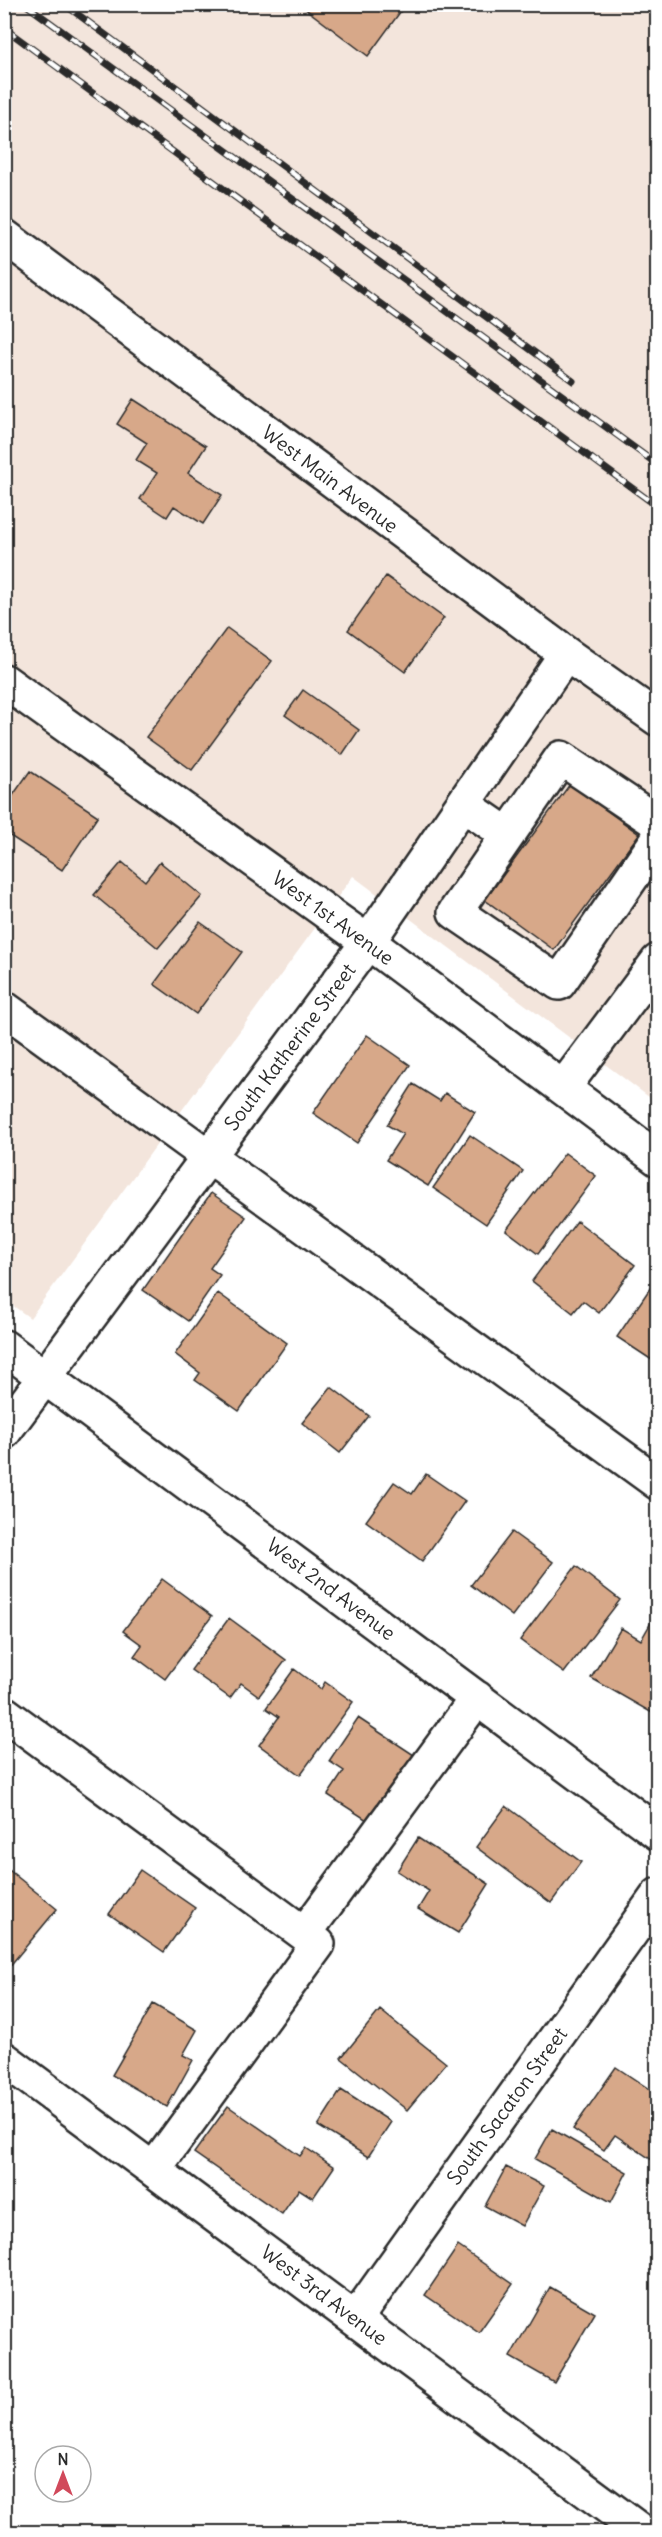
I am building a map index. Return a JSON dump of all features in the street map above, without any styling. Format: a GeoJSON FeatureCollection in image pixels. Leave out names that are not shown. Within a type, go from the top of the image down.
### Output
{"type":"FeatureCollection","features":[{"type":"Feature","properties":{"kind":"street","name":"West Main Avenue"},"geometry":{"type":"LineString","coordinates":[[4,236],[566,654],[657,719]]}},
{"type":"Feature","properties":{"kind":"street","name":"South Katherine Street"},"geometry":{"type":"LineString","coordinates":[[4,1432],[368,942],[566,654]]}},
{"type":"Feature","properties":{"kind":"street","name":"West 1st Avenue"},"geometry":{"type":"LineString","coordinates":[[4,681],[368,942],[657,1159]]}},
{"type":"Feature","properties":{"kind":"street"},"geometry":{"type":"LineString","coordinates":[[657,823],[561,758],[454,912],[559,983],[657,839]]}},
{"type":"Feature","properties":{"kind":"street"},"geometry":{"type":"LineString","coordinates":[[463,804],[508,835]]}},
{"type":"Feature","properties":{"kind":"street"},"geometry":{"type":"LineString","coordinates":[[563,1088],[657,961]]}},
{"type":"Feature","properties":{"kind":"street"},"geometry":{"type":"LineString","coordinates":[[4,1008],[657,1483]]}},
{"type":"Feature","properties":{"kind":"street","name":"West 2nd Avenue"},"geometry":{"type":"LineString","coordinates":[[4,1347],[46,1376],[657,1833]]}},
{"type":"Feature","properties":{"kind":"street"},"geometry":{"type":"LineString","coordinates":[[305,1934],[477,1698]]}},
{"type":"Feature","properties":{"kind":"street"},"geometry":{"type":"LineString","coordinates":[[4,1713],[318,1944],[154,2169]]}},
{"type":"Feature","properties":{"kind":"street","name":"South Sacaton Street"},"geometry":{"type":"LineString","coordinates":[[356,2318],[657,1895]]}},
{"type":"Feature","properties":{"kind":"street","name":"West 3rd Avenue"},"geometry":{"type":"LineString","coordinates":[[4,2059],[642,2532]]}},
{"type":"Feature","properties":{"kind":"shaded area"},"geometry":{"type":"Polygon","coordinates":[[[5,5],[657,5],[657,1103],[353,876],[30,1318],[5,1300],[5,5]]]}},
{"type":"Feature","properties":{"kind":"building"},"geometry":{"type":"Polygon","coordinates":[[[299,4],[406,4],[368,56],[299,4]]]}},
{"type":"Feature","properties":{"kind":"building"},"geometry":{"type":"Polygon","coordinates":[[[133,399],[206,446],[188,473],[222,495],[203,524],[174,506],[167,517],[140,499],[157,473],[136,460],[147,443],[117,424],[133,399]]]}},
{"type":"Feature","properties":{"kind":"building"},"geometry":{"type":"Polygon","coordinates":[[[386,576],[444,618],[405,672],[348,630],[386,576]]]}},
{"type":"Feature","properties":{"kind":"building"},"geometry":{"type":"Polygon","coordinates":[[[227,628],[272,661],[192,770],[146,737],[227,628]]]}},
{"type":"Feature","properties":{"kind":"building"},"geometry":{"type":"Polygon","coordinates":[[[303,690],[359,730],[342,755],[285,715],[303,690]]]}},
{"type":"Feature","properties":{"kind":"building"},"geometry":{"type":"Polygon","coordinates":[[[30,771],[98,816],[62,870],[4,832],[4,808],[30,771]]]}},
{"type":"Feature","properties":{"kind":"building"},"geometry":{"type":"Polygon","coordinates":[[[570,784],[639,834],[554,950],[485,900],[570,784]]]}},
{"type":"Feature","properties":{"kind":"building"},"geometry":{"type":"Polygon","coordinates":[[[122,862],[145,881],[160,862],[202,896],[158,948],[94,895],[122,862]]]}},
{"type":"Feature","properties":{"kind":"building"},"geometry":{"type":"Polygon","coordinates":[[[200,922],[242,952],[196,1014],[154,984],[200,922]]]}},
{"type":"Feature","properties":{"kind":"building"},"geometry":{"type":"Polygon","coordinates":[[[367,1035],[410,1065],[357,1143],[313,1113],[367,1035]]]}},
{"type":"Feature","properties":{"kind":"building"},"geometry":{"type":"Polygon","coordinates":[[[413,1084],[440,1101],[445,1093],[475,1112],[428,1186],[386,1160],[403,1134],[387,1125],[413,1084]]]}},
{"type":"Feature","properties":{"kind":"building"},"geometry":{"type":"Polygon","coordinates":[[[470,1135],[523,1171],[486,1224],[433,1188],[470,1135]]]}},
{"type":"Feature","properties":{"kind":"building"},"geometry":{"type":"Polygon","coordinates":[[[565,1153],[596,1176],[538,1254],[506,1230],[565,1153]]]}},
{"type":"Feature","properties":{"kind":"building"},"geometry":{"type":"Polygon","coordinates":[[[211,1193],[246,1217],[210,1268],[220,1275],[188,1321],[143,1290],[211,1193]]]}},
{"type":"Feature","properties":{"kind":"building"},"geometry":{"type":"Polygon","coordinates":[[[577,1221],[635,1265],[599,1313],[583,1301],[573,1313],[532,1281],[577,1221]]]}},
{"type":"Feature","properties":{"kind":"building"},"geometry":{"type":"Polygon","coordinates":[[[658,1278],[658,1364],[617,1337],[658,1278]]]}},
{"type":"Feature","properties":{"kind":"building"},"geometry":{"type":"Polygon","coordinates":[[[218,1293],[287,1343],[239,1411],[195,1380],[200,1373],[175,1354],[218,1293]]]}},
{"type":"Feature","properties":{"kind":"building"},"geometry":{"type":"Polygon","coordinates":[[[331,1387],[369,1416],[340,1453],[302,1423],[331,1387]]]}},
{"type":"Feature","properties":{"kind":"building"},"geometry":{"type":"Polygon","coordinates":[[[426,1474],[465,1501],[422,1561],[366,1521],[394,1482],[412,1494],[426,1474]]]}},
{"type":"Feature","properties":{"kind":"building"},"geometry":{"type":"Polygon","coordinates":[[[512,1532],[553,1562],[512,1616],[471,1585],[512,1532]]]}},
{"type":"Feature","properties":{"kind":"building"},"geometry":{"type":"Polygon","coordinates":[[[576,1566],[620,1600],[564,1673],[520,1640],[576,1566]]]}},
{"type":"Feature","properties":{"kind":"building"},"geometry":{"type":"Polygon","coordinates":[[[162,1579],[212,1616],[165,1679],[134,1656],[142,1645],[123,1631],[162,1579]]]}},
{"type":"Feature","properties":{"kind":"building"},"geometry":{"type":"Polygon","coordinates":[[[656,1614],[658,1708],[654,1714],[591,1678],[621,1628],[641,1640],[656,1614]]]}},
{"type":"Feature","properties":{"kind":"building"},"geometry":{"type":"Polygon","coordinates":[[[229,1618],[286,1660],[259,1696],[241,1683],[230,1698],[191,1670],[229,1618]]]}},
{"type":"Feature","properties":{"kind":"building"},"geometry":{"type":"Polygon","coordinates":[[[294,1669],[321,1689],[325,1682],[353,1702],[300,1775],[259,1745],[279,1717],[266,1708],[294,1669]]]}},
{"type":"Feature","properties":{"kind":"building"},"geometry":{"type":"Polygon","coordinates":[[[358,1718],[414,1755],[370,1822],[328,1795],[344,1771],[329,1761],[358,1718]]]}},
{"type":"Feature","properties":{"kind":"building"},"geometry":{"type":"Polygon","coordinates":[[[506,1806],[581,1862],[551,1903],[476,1847],[506,1806]]]}},
{"type":"Feature","properties":{"kind":"building"},"geometry":{"type":"Polygon","coordinates":[[[418,1838],[489,1884],[458,1933],[418,1909],[429,1891],[397,1871],[418,1838]]]}},
{"type":"Feature","properties":{"kind":"building"},"geometry":{"type":"Polygon","coordinates":[[[4,1866],[57,1909],[4,1973],[4,1866]]]}},
{"type":"Feature","properties":{"kind":"building"},"geometry":{"type":"Polygon","coordinates":[[[140,1870],[195,1908],[164,1952],[109,1914],[140,1870]]]}},
{"type":"Feature","properties":{"kind":"building"},"geometry":{"type":"Polygon","coordinates":[[[153,2004],[197,2030],[183,2055],[193,2060],[167,2107],[112,2075],[153,2004]]]}},
{"type":"Feature","properties":{"kind":"building"},"geometry":{"type":"Polygon","coordinates":[[[380,2010],[446,2063],[407,2110],[341,2058],[380,2010]]]}},
{"type":"Feature","properties":{"kind":"building"},"geometry":{"type":"Polygon","coordinates":[[[616,2067],[658,2095],[658,2164],[615,2135],[604,2150],[573,2129],[616,2067]]]}},
{"type":"Feature","properties":{"kind":"building"},"geometry":{"type":"Polygon","coordinates":[[[341,2090],[391,2122],[368,2157],[318,2126],[341,2090]]]}},
{"type":"Feature","properties":{"kind":"building"},"geometry":{"type":"Polygon","coordinates":[[[228,2106],[300,2156],[306,2148],[334,2167],[313,2198],[299,2189],[282,2214],[194,2153],[228,2106]]]}},
{"type":"Feature","properties":{"kind":"building"},"geometry":{"type":"Polygon","coordinates":[[[552,2129],[627,2172],[611,2202],[535,2159],[552,2129]]]}},
{"type":"Feature","properties":{"kind":"building"},"geometry":{"type":"Polygon","coordinates":[[[506,2167],[544,2186],[522,2226],[485,2206],[506,2167]]]}},
{"type":"Feature","properties":{"kind":"building"},"geometry":{"type":"Polygon","coordinates":[[[458,2246],[513,2284],[479,2332],[425,2295],[458,2246]]]}},
{"type":"Feature","properties":{"kind":"building"},"geometry":{"type":"Polygon","coordinates":[[[550,2287],[595,2313],[554,2382],[510,2357],[550,2287]]]}},
{"type":"Feature","properties":{"kind":"railway"},"geometry":{"type":"LineString","coordinates":[[25,4],[658,465]]}},
{"type":"Feature","properties":{"kind":"railway"},"geometry":{"type":"LineString","coordinates":[[64,4],[573,381]]}},
{"type":"Feature","properties":{"kind":"railway"},"geometry":{"type":"LineString","coordinates":[[4,28],[658,507]]}}]}
